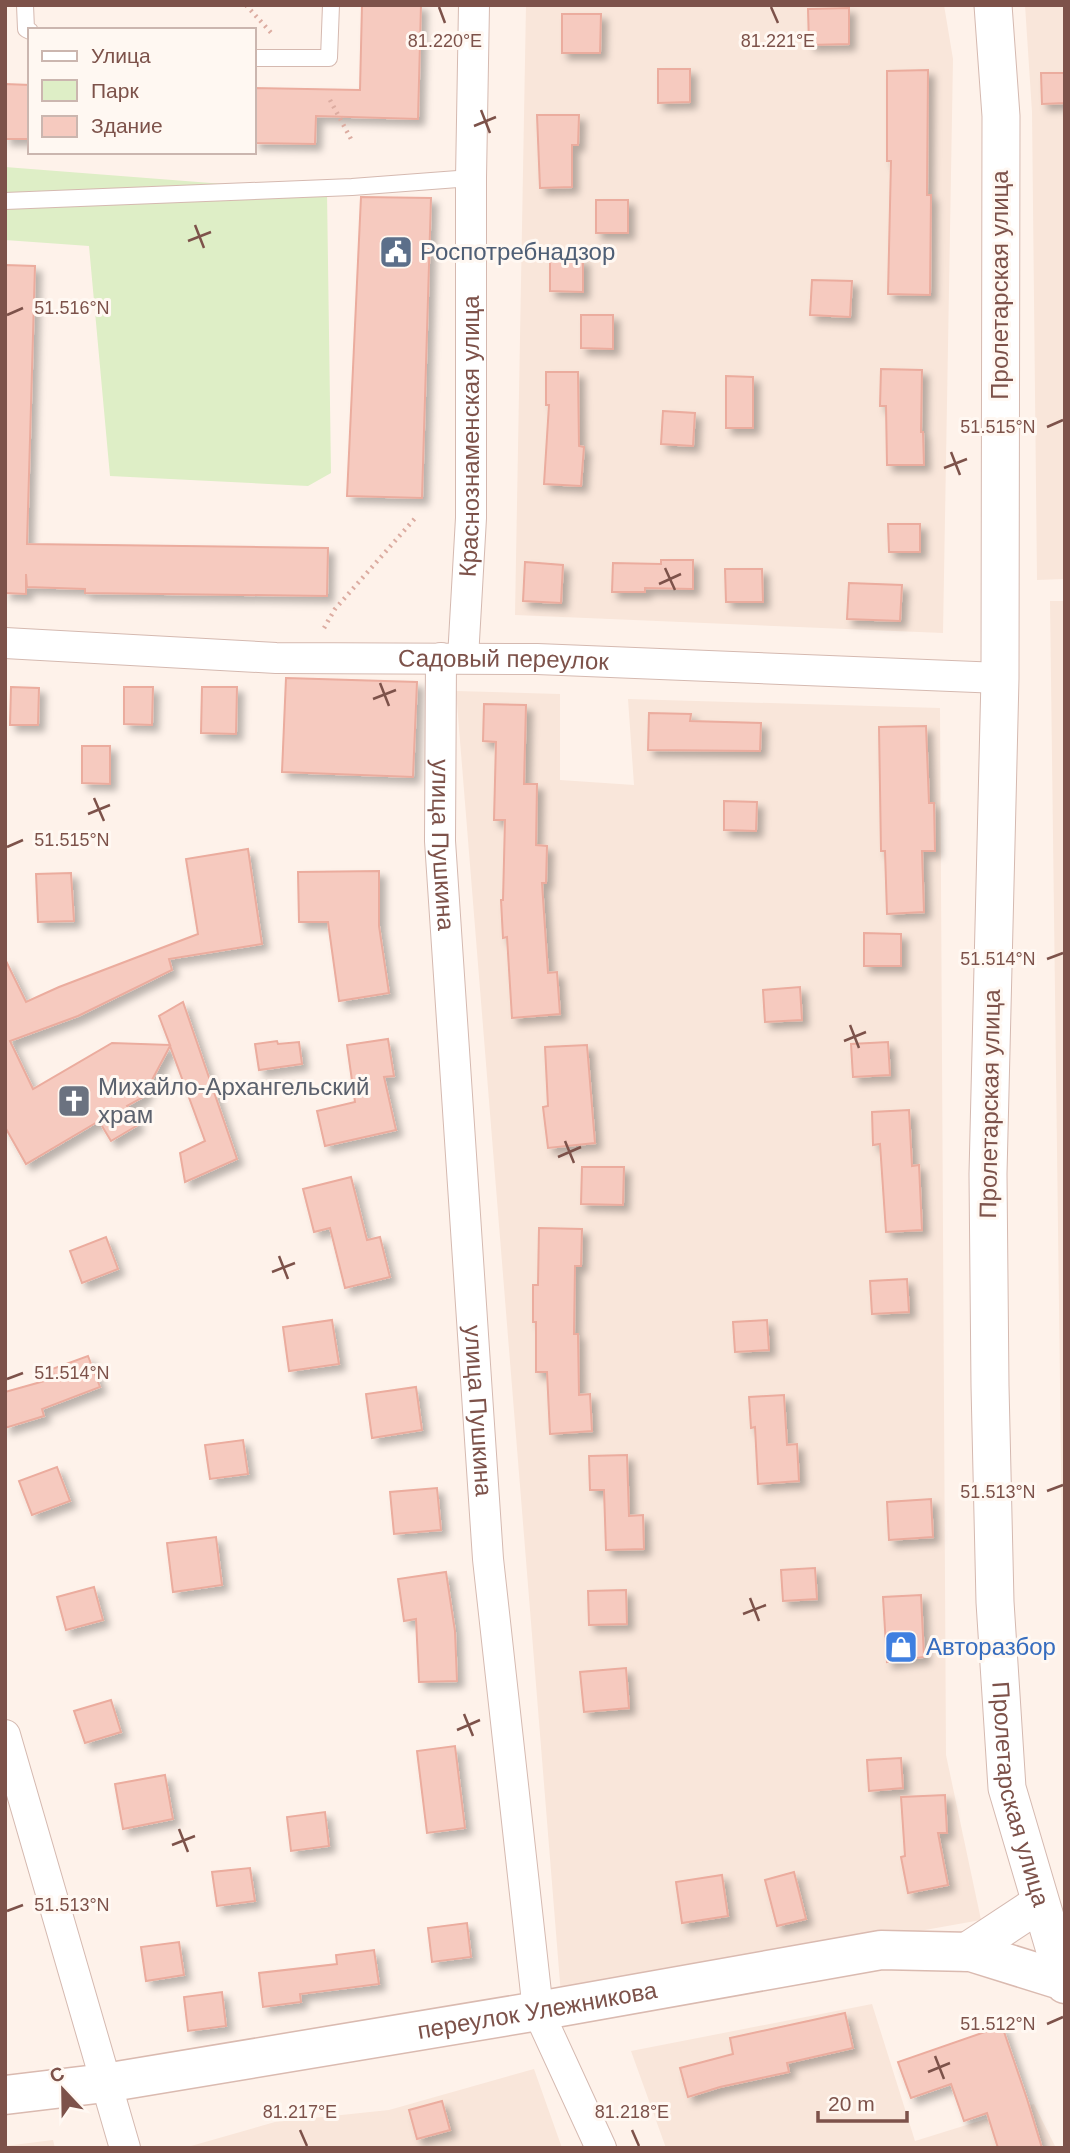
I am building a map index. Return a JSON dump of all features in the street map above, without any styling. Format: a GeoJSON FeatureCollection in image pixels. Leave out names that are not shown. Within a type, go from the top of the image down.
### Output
{"type":"FeatureCollection","features":[{"type":"Feature","properties":{"kind":"main road","name":"переулок Улежникова"},"geometry":{"type":"LineString","coordinates":[[5,2095],[105,2083],[538,2011],[881,1950],[966,1952],[1064,1982]]}},
{"type":"Feature","properties":{"kind":"street","name":"Краснознаменская улица"},"geometry":{"type":"LineString","coordinates":[[452,658],[471,518],[474,5]]}},
{"type":"Feature","properties":{"kind":"street","name":"Пролетарская улица"},"geometry":{"type":"LineString","coordinates":[[993,5],[1001,116],[1000,678],[988,1174],[995,1602],[1007,1788],[1064,1982]]}},
{"type":"Feature","properties":{"kind":"street","name":"Садовый переулок"},"geometry":{"type":"LineString","coordinates":[[5,643],[276,658],[307,656],[537,659],[1000,678]]}},
{"type":"Feature","properties":{"kind":"street","name":"улица Пушкина"},"geometry":{"type":"LineString","coordinates":[[452,658],[440,841],[488,1559],[538,2011],[601,2148]]}},
{"type":"Feature","properties":{"kind":"street"},"geometry":{"type":"LineString","coordinates":[[5,1735],[125,2148]]}},
{"type":"Feature","properties":{"kind":"street"},"geometry":{"type":"LineString","coordinates":[[966,1952],[1040,1903]]}},
{"type":"Feature","properties":{"kind":"lane"},"geometry":{"type":"LineString","coordinates":[[25,5],[28,30]]}},
{"type":"Feature","properties":{"kind":"lane"},"geometry":{"type":"LineString","coordinates":[[256,58],[329,58],[331,5]]}},
{"type":"Feature","properties":{"kind":"lane"},"geometry":{"type":"LineString","coordinates":[[5,201],[352,187],[471,178]]}},
{"type":"Feature","properties":{"kind":"path"},"geometry":{"type":"LineString","coordinates":[[246,5],[294,58]]}},
{"type":"Feature","properties":{"kind":"path"},"geometry":{"type":"LineString","coordinates":[[330,100],[351,139]]}},
{"type":"Feature","properties":{"kind":"path"},"geometry":{"type":"LineString","coordinates":[[307,656],[335,609],[416,516]]}},
{"type":"Feature","properties":{"kind":"shaded area"},"geometry":{"type":"Polygon","coordinates":[[[526,5],[944,5],[953,59],[943,633],[515,615],[526,5]]]}},
{"type":"Feature","properties":{"kind":"shaded area"},"geometry":{"type":"Polygon","coordinates":[[[1025,5],[1065,5],[1065,579],[1037,580],[1032,112],[1025,5]]]}},
{"type":"Feature","properties":{"kind":"shaded area"},"geometry":{"type":"Polygon","coordinates":[[[1050,601],[1065,601],[1065,1727],[1062,1542],[1050,601]]]}},
{"type":"Feature","properties":{"kind":"shaded area"},"geometry":{"type":"Polygon","coordinates":[[[456,691],[560,694],[560,780],[634,785],[628,699],[940,708],[946,1755],[981,1920],[561,1995],[456,691]]]}},
{"type":"Feature","properties":{"kind":"shaded area"},"geometry":{"type":"Polygon","coordinates":[[[872,2004],[915,2141],[1034,2104],[1056,2148],[666,2148],[631,2051],[872,2004]]]}},
{"type":"Feature","properties":{"kind":"shaded area"},"geometry":{"type":"Polygon","coordinates":[[[534,2069],[562,2148],[184,2148],[275,2122],[389,2110],[534,2069]]]}},
{"type":"Feature","properties":{"kind":"shaded area"},"geometry":{"type":"Polygon","coordinates":[[[53,2140],[55,2148],[5,2148],[5,2146],[53,2140]]]}},
{"type":"Feature","properties":{"kind":"green space"},"geometry":{"type":"Polygon","coordinates":[[[5,167],[327,192],[331,473],[308,486],[110,476],[89,246],[5,240],[5,167]]]}},
{"type":"Feature","properties":{"kind":"building"},"geometry":{"type":"Polygon","coordinates":[[[362,5],[421,5],[418,119],[316,116],[315,144],[256,143],[256,88],[360,90],[362,5]]]}},
{"type":"Feature","properties":{"kind":"building"},"geometry":{"type":"Polygon","coordinates":[[[849,8],[849,44],[809,45],[808,9],[849,8]]]}},
{"type":"Feature","properties":{"kind":"building"},"geometry":{"type":"Polygon","coordinates":[[[562,14],[601,14],[600,53],[562,53],[562,14]]]}},
{"type":"Feature","properties":{"kind":"building"},"geometry":{"type":"Polygon","coordinates":[[[658,69],[690,69],[690,102],[658,103],[658,69]]]}},
{"type":"Feature","properties":{"kind":"building"},"geometry":{"type":"Polygon","coordinates":[[[928,70],[927,195],[931,195],[930,295],[888,294],[891,161],[887,161],[887,71],[928,70]]]}},
{"type":"Feature","properties":{"kind":"building"},"geometry":{"type":"Polygon","coordinates":[[[1041,73],[1065,73],[1065,103],[1042,104],[1041,73]]]}},
{"type":"Feature","properties":{"kind":"building"},"geometry":{"type":"Polygon","coordinates":[[[5,84],[28,85],[28,139],[5,139],[5,84]]]}},
{"type":"Feature","properties":{"kind":"building"},"geometry":{"type":"Polygon","coordinates":[[[537,115],[579,115],[578,145],[572,145],[572,187],[540,188],[537,115]]]}},
{"type":"Feature","properties":{"kind":"building"},"geometry":{"type":"Polygon","coordinates":[[[361,197],[431,198],[422,498],[347,496],[361,197]]]}},
{"type":"Feature","properties":{"kind":"building"},"geometry":{"type":"Polygon","coordinates":[[[596,200],[628,200],[628,233],[596,233],[596,200]]]}},
{"type":"Feature","properties":{"kind":"building"},"geometry":{"type":"Polygon","coordinates":[[[550,258],[583,259],[583,292],[550,291],[550,258]]]}},
{"type":"Feature","properties":{"kind":"building"},"geometry":{"type":"Polygon","coordinates":[[[5,265],[35,266],[27,544],[328,548],[327,596],[85,593],[85,589],[27,587],[26,574],[26,594],[5,593],[5,265]]]}},
{"type":"Feature","properties":{"kind":"building"},"geometry":{"type":"Polygon","coordinates":[[[812,280],[852,281],[850,317],[810,315],[812,280]]]}},
{"type":"Feature","properties":{"kind":"building"},"geometry":{"type":"Polygon","coordinates":[[[581,315],[613,315],[613,349],[581,348],[581,315]]]}},
{"type":"Feature","properties":{"kind":"building"},"geometry":{"type":"Polygon","coordinates":[[[881,369],[922,370],[921,432],[924,465],[887,465],[886,406],[880,406],[881,369]]]}},
{"type":"Feature","properties":{"kind":"building"},"geometry":{"type":"Polygon","coordinates":[[[546,372],[578,372],[579,446],[584,447],[581,486],[544,484],[549,405],[546,405],[546,372]]]}},
{"type":"Feature","properties":{"kind":"building"},"geometry":{"type":"Polygon","coordinates":[[[726,376],[753,377],[753,428],[726,428],[726,376]]]}},
{"type":"Feature","properties":{"kind":"building"},"geometry":{"type":"Polygon","coordinates":[[[663,411],[695,413],[693,446],[661,444],[663,411]]]}},
{"type":"Feature","properties":{"kind":"building"},"geometry":{"type":"Polygon","coordinates":[[[888,524],[920,524],[920,552],[889,552],[888,524]]]}},
{"type":"Feature","properties":{"kind":"building"},"geometry":{"type":"Polygon","coordinates":[[[661,560],[693,560],[693,589],[645,588],[645,592],[612,592],[613,563],[661,564],[661,560]]]}},
{"type":"Feature","properties":{"kind":"building"},"geometry":{"type":"Polygon","coordinates":[[[525,562],[563,565],[561,603],[523,601],[525,562]]]}},
{"type":"Feature","properties":{"kind":"building"},"geometry":{"type":"Polygon","coordinates":[[[725,569],[762,569],[763,602],[726,602],[725,569]]]}},
{"type":"Feature","properties":{"kind":"building"},"geometry":{"type":"Polygon","coordinates":[[[849,583],[902,585],[900,621],[847,619],[849,583]]]}},
{"type":"Feature","properties":{"kind":"building"},"geometry":{"type":"Polygon","coordinates":[[[286,678],[417,682],[413,777],[282,772],[286,678]]]}},
{"type":"Feature","properties":{"kind":"building"},"geometry":{"type":"Polygon","coordinates":[[[11,687],[39,688],[38,725],[10,725],[11,687]]]}},
{"type":"Feature","properties":{"kind":"building"},"geometry":{"type":"Polygon","coordinates":[[[124,687],[153,687],[152,725],[124,724],[124,687]]]}},
{"type":"Feature","properties":{"kind":"building"},"geometry":{"type":"Polygon","coordinates":[[[202,687],[237,687],[236,734],[201,733],[202,687]]]}},
{"type":"Feature","properties":{"kind":"building"},"geometry":{"type":"Polygon","coordinates":[[[484,704],[526,705],[524,784],[537,784],[536,845],[547,846],[546,883],[542,883],[548,973],[557,972],[560,1014],[512,1018],[507,937],[503,938],[501,900],[505,820],[494,820],[496,742],[483,741],[484,704]]]}},
{"type":"Feature","properties":{"kind":"building"},"geometry":{"type":"Polygon","coordinates":[[[649,713],[691,714],[690,721],[761,723],[760,751],[648,750],[649,713]]]}},
{"type":"Feature","properties":{"kind":"building"},"geometry":{"type":"Polygon","coordinates":[[[926,726],[929,803],[934,803],[935,851],[922,851],[924,912],[887,914],[885,851],[881,851],[879,727],[926,726]]]}},
{"type":"Feature","properties":{"kind":"building"},"geometry":{"type":"Polygon","coordinates":[[[82,746],[110,746],[110,784],[82,783],[82,746]]]}},
{"type":"Feature","properties":{"kind":"building"},"geometry":{"type":"Polygon","coordinates":[[[724,801],[757,802],[756,831],[724,830],[724,801]]]}},
{"type":"Feature","properties":{"kind":"building"},"geometry":{"type":"Polygon","coordinates":[[[248,849],[262,944],[169,959],[172,970],[78,1016],[10,1041],[33,1089],[112,1043],[170,1045],[159,1016],[183,1002],[237,1159],[185,1182],[180,1153],[205,1141],[170,1046],[143,1097],[127,1106],[138,1125],[111,1141],[99,1121],[26,1164],[5,1127],[5,959],[26,1002],[198,934],[186,859],[248,849]]]}},
{"type":"Feature","properties":{"kind":"building"},"geometry":{"type":"Polygon","coordinates":[[[379,871],[379,926],[389,993],[339,1001],[328,922],[299,922],[298,872],[379,871]]]}},
{"type":"Feature","properties":{"kind":"building"},"geometry":{"type":"Polygon","coordinates":[[[71,873],[74,921],[38,922],[36,874],[71,873]]]}},
{"type":"Feature","properties":{"kind":"building"},"geometry":{"type":"Polygon","coordinates":[[[864,933],[901,934],[901,966],[864,966],[864,933]]]}},
{"type":"Feature","properties":{"kind":"building"},"geometry":{"type":"Polygon","coordinates":[[[800,987],[802,1020],[765,1022],[763,990],[800,987]]]}},
{"type":"Feature","properties":{"kind":"building"},"geometry":{"type":"Polygon","coordinates":[[[388,1039],[394,1076],[384,1077],[396,1130],[325,1146],[317,1111],[355,1102],[347,1045],[388,1039]]]}},
{"type":"Feature","properties":{"kind":"building"},"geometry":{"type":"Polygon","coordinates":[[[277,1041],[278,1044],[299,1042],[302,1064],[259,1070],[255,1044],[277,1041]]]}},
{"type":"Feature","properties":{"kind":"building"},"geometry":{"type":"Polygon","coordinates":[[[888,1042],[890,1075],[853,1077],[851,1044],[888,1042]]]}},
{"type":"Feature","properties":{"kind":"building"},"geometry":{"type":"Polygon","coordinates":[[[587,1045],[595,1143],[548,1148],[543,1107],[548,1106],[545,1047],[587,1045]]]}},
{"type":"Feature","properties":{"kind":"building"},"geometry":{"type":"Polygon","coordinates":[[[909,1110],[912,1166],[919,1165],[922,1230],[886,1232],[880,1144],[873,1145],[872,1112],[909,1110]]]}},
{"type":"Feature","properties":{"kind":"building"},"geometry":{"type":"Polygon","coordinates":[[[582,1167],[624,1167],[623,1205],[581,1204],[582,1167]]]}},
{"type":"Feature","properties":{"kind":"building"},"geometry":{"type":"Polygon","coordinates":[[[351,1177],[367,1240],[380,1237],[390,1277],[345,1288],[330,1228],[314,1232],[303,1189],[351,1177]]]}},
{"type":"Feature","properties":{"kind":"building"},"geometry":{"type":"Polygon","coordinates":[[[539,1228],[582,1229],[581,1266],[575,1266],[574,1334],[578,1334],[579,1395],[590,1394],[592,1431],[550,1434],[547,1372],[536,1372],[536,1322],[533,1322],[533,1285],[538,1285],[539,1228]]]}},
{"type":"Feature","properties":{"kind":"building"},"geometry":{"type":"Polygon","coordinates":[[[106,1237],[118,1269],[82,1283],[70,1251],[106,1237]]]}},
{"type":"Feature","properties":{"kind":"building"},"geometry":{"type":"Polygon","coordinates":[[[907,1279],[909,1312],[872,1314],[870,1281],[907,1279]]]}},
{"type":"Feature","properties":{"kind":"building"},"geometry":{"type":"Polygon","coordinates":[[[332,1320],[339,1364],[289,1371],[283,1327],[332,1320]]]}},
{"type":"Feature","properties":{"kind":"building"},"geometry":{"type":"Polygon","coordinates":[[[767,1320],[769,1350],[735,1352],[733,1322],[767,1320]]]}},
{"type":"Feature","properties":{"kind":"building"},"geometry":{"type":"Polygon","coordinates":[[[88,1356],[100,1387],[42,1409],[44,1416],[5,1428],[5,1392],[55,1378],[52,1369],[88,1356]]]}},
{"type":"Feature","properties":{"kind":"building"},"geometry":{"type":"Polygon","coordinates":[[[416,1387],[422,1430],[372,1438],[366,1394],[416,1387]]]}},
{"type":"Feature","properties":{"kind":"building"},"geometry":{"type":"Polygon","coordinates":[[[784,1395],[787,1445],[797,1444],[799,1481],[758,1484],[755,1427],[751,1428],[749,1397],[784,1395]]]}},
{"type":"Feature","properties":{"kind":"building"},"geometry":{"type":"Polygon","coordinates":[[[243,1440],[248,1474],[210,1479],[205,1445],[243,1440]]]}},
{"type":"Feature","properties":{"kind":"building"},"geometry":{"type":"Polygon","coordinates":[[[627,1455],[629,1516],[643,1515],[644,1549],[606,1550],[604,1490],[590,1490],[589,1456],[627,1455]]]}},
{"type":"Feature","properties":{"kind":"building"},"geometry":{"type":"Polygon","coordinates":[[[57,1467],[70,1501],[32,1515],[19,1481],[57,1467]]]}},
{"type":"Feature","properties":{"kind":"building"},"geometry":{"type":"Polygon","coordinates":[[[437,1488],[441,1530],[394,1534],[390,1492],[437,1488]]]}},
{"type":"Feature","properties":{"kind":"building"},"geometry":{"type":"Polygon","coordinates":[[[931,1499],[933,1537],[889,1540],[887,1502],[931,1499]]]}},
{"type":"Feature","properties":{"kind":"building"},"geometry":{"type":"Polygon","coordinates":[[[216,1537],[222,1585],[173,1592],[167,1543],[216,1537]]]}},
{"type":"Feature","properties":{"kind":"building"},"geometry":{"type":"Polygon","coordinates":[[[815,1568],[817,1599],[783,1601],[781,1570],[815,1568]]]}},
{"type":"Feature","properties":{"kind":"building"},"geometry":{"type":"Polygon","coordinates":[[[446,1572],[455,1631],[457,1681],[419,1682],[416,1619],[404,1621],[398,1579],[446,1572]]]}},
{"type":"Feature","properties":{"kind":"building"},"geometry":{"type":"Polygon","coordinates":[[[94,1587],[103,1620],[66,1630],[57,1597],[94,1587]]]}},
{"type":"Feature","properties":{"kind":"building"},"geometry":{"type":"Polygon","coordinates":[[[626,1590],[627,1624],[589,1625],[588,1591],[626,1590]]]}},
{"type":"Feature","properties":{"kind":"building"},"geometry":{"type":"Polygon","coordinates":[[[921,1595],[924,1657],[887,1662],[883,1597],[921,1595]]]}},
{"type":"Feature","properties":{"kind":"building"},"geometry":{"type":"Polygon","coordinates":[[[626,1668],[629,1708],[584,1712],[580,1672],[626,1668]]]}},
{"type":"Feature","properties":{"kind":"building"},"geometry":{"type":"Polygon","coordinates":[[[111,1700],[121,1732],[85,1743],[74,1711],[111,1700]]]}},
{"type":"Feature","properties":{"kind":"building"},"geometry":{"type":"Polygon","coordinates":[[[455,1746],[465,1828],[427,1833],[417,1751],[455,1746]]]}},
{"type":"Feature","properties":{"kind":"building"},"geometry":{"type":"Polygon","coordinates":[[[901,1758],[903,1788],[869,1791],[867,1760],[901,1758]]]}},
{"type":"Feature","properties":{"kind":"building"},"geometry":{"type":"Polygon","coordinates":[[[165,1775],[173,1819],[123,1829],[115,1784],[165,1775]]]}},
{"type":"Feature","properties":{"kind":"building"},"geometry":{"type":"Polygon","coordinates":[[[945,1795],[947,1833],[938,1833],[948,1885],[908,1893],[901,1857],[905,1856],[901,1797],[945,1795]]]}},
{"type":"Feature","properties":{"kind":"building"},"geometry":{"type":"Polygon","coordinates":[[[325,1812],[329,1846],[291,1851],[287,1817],[325,1812]]]}},
{"type":"Feature","properties":{"kind":"building"},"geometry":{"type":"Polygon","coordinates":[[[250,1868],[255,1901],[217,1906],[212,1872],[250,1868]]]}},
{"type":"Feature","properties":{"kind":"building"},"geometry":{"type":"Polygon","coordinates":[[[794,1872],[806,1919],[777,1926],[765,1880],[794,1872]]]}},
{"type":"Feature","properties":{"kind":"building"},"geometry":{"type":"Polygon","coordinates":[[[722,1875],[728,1916],[682,1923],[676,1882],[722,1875]]]}},
{"type":"Feature","properties":{"kind":"building"},"geometry":{"type":"Polygon","coordinates":[[[467,1923],[471,1957],[432,1962],[428,1928],[467,1923]]]}},
{"type":"Feature","properties":{"kind":"building"},"geometry":{"type":"Polygon","coordinates":[[[179,1942],[184,1975],[146,1981],[141,1947],[179,1942]]]}},
{"type":"Feature","properties":{"kind":"building"},"geometry":{"type":"Polygon","coordinates":[[[374,1950],[379,1984],[300,1994],[301,2002],[263,2007],[259,1973],[337,1964],[336,1955],[374,1950]]]}},
{"type":"Feature","properties":{"kind":"building"},"geometry":{"type":"Polygon","coordinates":[[[222,1992],[226,2026],[188,2031],[184,1997],[222,1992]]]}},
{"type":"Feature","properties":{"kind":"building"},"geometry":{"type":"Polygon","coordinates":[[[845,2013],[853,2048],[787,2063],[789,2072],[688,2097],[680,2068],[733,2054],[730,2038],[845,2013]]]}},
{"type":"Feature","properties":{"kind":"building"},"geometry":{"type":"Polygon","coordinates":[[[1002,2026],[1042,2148],[998,2148],[987,2113],[964,2121],[951,2084],[911,2098],[898,2062],[1002,2026]]]}},
{"type":"Feature","properties":{"kind":"building"},"geometry":{"type":"Polygon","coordinates":[[[442,2101],[450,2130],[417,2139],[409,2110],[442,2101]]]}},
{"type":"Feature","properties":{"kind":"place","name":"Роспотребнадзор"},"geometry":{"type":"Point","coordinates":[396,252]}},
{"type":"Feature","properties":{"kind":"place","name":"Михайло-Архангельский храм"},"geometry":{"type":"Point","coordinates":[74,1101]}},
{"type":"Feature","properties":{"kind":"place","name":"Авторазбор"},"geometry":{"type":"Point","coordinates":[901,1647]}}]}
